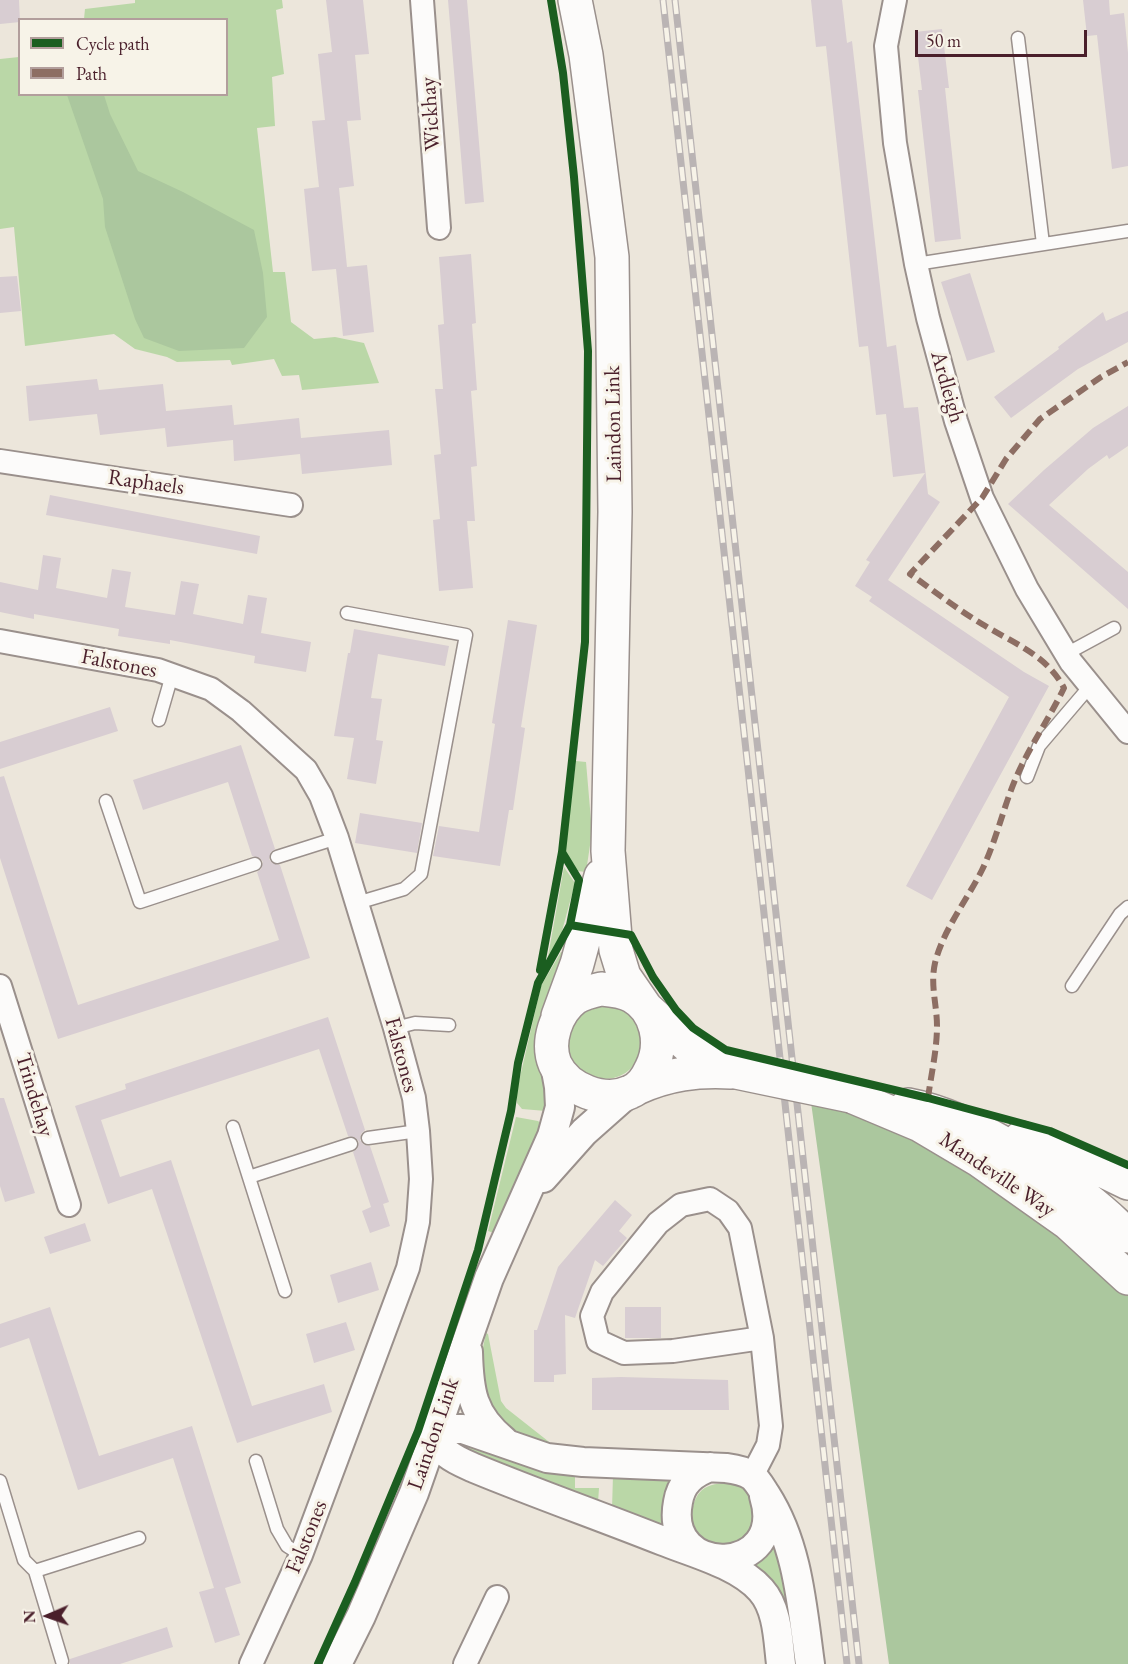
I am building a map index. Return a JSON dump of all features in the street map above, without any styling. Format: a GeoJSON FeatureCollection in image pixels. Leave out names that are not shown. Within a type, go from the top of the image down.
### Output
{"type":"FeatureCollection","features":[{"type":"Feature","properties":{"kind":"main road","name":"Laindon Link"},"geometry":{"type":"LineString","coordinates":[[575,0],[586,55],[612,257],[615,512],[608,851],[618,962],[632,990],[646,1008]]}},
{"type":"Feature","properties":{"kind":"main road","name":"Laindon Link"},"geometry":{"type":"LineString","coordinates":[[555,1024],[577,964],[608,851]]}},
{"type":"Feature","properties":{"kind":"main road"},"geometry":{"type":"LineString","coordinates":[[601,989],[632,996],[646,1008],[658,1036],[657,1051],[648,1076],[633,1091],[602,1096],[575,1086],[555,1065],[552,1052],[555,1024],[574,999],[601,989]]}},
{"type":"Feature","properties":{"kind":"main road","name":"Mandeville Way"},"geometry":{"type":"LineString","coordinates":[[646,1008],[688,1046],[709,1060],[736,1072]]}},
{"type":"Feature","properties":{"kind":"main road","name":"Mandeville Way"},"geometry":{"type":"LineString","coordinates":[[633,1091],[665,1077],[693,1072],[736,1072],[851,1096],[916,1106],[951,1116],[1005,1145],[1068,1185],[1128,1236]]}},
{"type":"Feature","properties":{"kind":"main road","name":"Mandeville Way"},"geometry":{"type":"LineString","coordinates":[[851,1096],[920,1125],[979,1160],[1068,1223],[1128,1278]]}},
{"type":"Feature","properties":{"kind":"main road"},"geometry":{"type":"LineString","coordinates":[[951,1116],[1050,1149],[1128,1183]]}},
{"type":"Feature","properties":{"kind":"main road"},"geometry":{"type":"LineString","coordinates":[[1068,1223],[1128,1252]]}},
{"type":"Feature","properties":{"kind":"street","name":"Wickhay"},"geometry":{"type":"LineString","coordinates":[[422,0],[439,228]]}},
{"type":"Feature","properties":{"kind":"street","name":"Ardleigh"},"geometry":{"type":"LineString","coordinates":[[895,0],[886,46],[896,143],[916,264],[956,421],[982,498],[1027,589],[1066,654],[1128,732]]}},
{"type":"Feature","properties":{"kind":"street","name":"Raphaels"},"geometry":{"type":"LineString","coordinates":[[0,461],[291,505]]}},
{"type":"Feature","properties":{"kind":"street","name":"Falstones"},"geometry":{"type":"LineString","coordinates":[[0,641],[158,670],[212,689],[306,770],[321,796],[337,838],[414,1098],[418,1131],[420,1190],[417,1222],[408,1268],[301,1555],[251,1664]]}},
{"type":"Feature","properties":{"kind":"street","name":"Trindehay"},"geometry":{"type":"LineString","coordinates":[[0,988],[69,1205]]}},
{"type":"Feature","properties":{"kind":"street","name":"Laindon Link"},"geometry":{"type":"LineString","coordinates":[[337,1664],[361,1616],[414,1493],[489,1278],[556,1123],[560,1107],[555,1065]]}},
{"type":"Feature","properties":{"kind":"street","name":"Laindon Link"},"geometry":{"type":"LineString","coordinates":[[524,1200],[584,1132],[633,1091]]}},
{"type":"Feature","properties":{"kind":"street"},"geometry":{"type":"LineString","coordinates":[[710,1467],[696,1473],[687,1481],[679,1495],[676,1522],[687,1544],[703,1556],[731,1559],[742,1556],[755,1548],[767,1526],[768,1515],[757,1483],[771,1426],[762,1338],[740,1228],[728,1211],[710,1199],[681,1204],[658,1223],[602,1292],[592,1316],[598,1341],[624,1353],[673,1351],[762,1338]]}},
{"type":"Feature","properties":{"kind":"street"},"geometry":{"type":"LineString","coordinates":[[472,1326],[468,1353],[469,1381],[480,1417],[503,1441],[522,1451]]}},
{"type":"Feature","properties":{"kind":"street"},"geometry":{"type":"LineString","coordinates":[[781,1664],[771,1608],[762,1591],[751,1580],[703,1556],[474,1468],[443,1450],[437,1442],[435,1432],[442,1429],[463,1429],[547,1458],[583,1462],[710,1467],[740,1471],[757,1483],[784,1529],[791,1550],[801,1599],[810,1664]]}},
{"type":"Feature","properties":{"kind":"street"},"geometry":{"type":"LineString","coordinates":[[414,1493],[427,1475],[439,1467],[454,1464],[474,1468]]}},
{"type":"Feature","properties":{"kind":"street"},"geometry":{"type":"LineString","coordinates":[[465,1664],[497,1597]]}},
{"type":"Feature","properties":{"kind":"lane"},"geometry":{"type":"LineString","coordinates":[[1018,38],[1043,244]]}},
{"type":"Feature","properties":{"kind":"lane"},"geometry":{"type":"LineString","coordinates":[[916,264],[1128,231]]}},
{"type":"Feature","properties":{"kind":"lane"},"geometry":{"type":"LineString","coordinates":[[347,613],[466,635],[421,874],[404,889],[357,903]]}},
{"type":"Feature","properties":{"kind":"lane"},"geometry":{"type":"LineString","coordinates":[[1066,654],[1114,628]]}},
{"type":"Feature","properties":{"kind":"lane"},"geometry":{"type":"LineString","coordinates":[[159,720],[172,675]]}},
{"type":"Feature","properties":{"kind":"lane"},"geometry":{"type":"LineString","coordinates":[[1027,777],[1039,747],[1091,685]]}},
{"type":"Feature","properties":{"kind":"lane"},"geometry":{"type":"LineString","coordinates":[[106,801],[140,902],[255,864]]}},
{"type":"Feature","properties":{"kind":"lane"},"geometry":{"type":"LineString","coordinates":[[277,857],[337,838]]}},
{"type":"Feature","properties":{"kind":"lane"},"geometry":{"type":"LineString","coordinates":[[1072,986],[1120,914],[1128,907]]}},
{"type":"Feature","properties":{"kind":"lane"},"geometry":{"type":"LineString","coordinates":[[395,1028],[415,1023],[449,1025]]}},
{"type":"Feature","properties":{"kind":"lane"},"geometry":{"type":"LineString","coordinates":[[233,1127],[285,1291]]}},
{"type":"Feature","properties":{"kind":"lane"},"geometry":{"type":"LineString","coordinates":[[368,1138],[418,1131]]}},
{"type":"Feature","properties":{"kind":"lane"},"geometry":{"type":"LineString","coordinates":[[249,1177],[351,1144]]}},
{"type":"Feature","properties":{"kind":"lane"},"geometry":{"type":"LineString","coordinates":[[256,1461],[277,1530],[287,1546],[301,1555]]}},
{"type":"Feature","properties":{"kind":"lane"},"geometry":{"type":"LineString","coordinates":[[0,1481],[24,1560],[35,1571],[62,1661]]}},
{"type":"Feature","properties":{"kind":"lane"},"geometry":{"type":"LineString","coordinates":[[35,1571],[139,1538]]}},
{"type":"Feature","properties":{"kind":"green space"},"geometry":{"type":"Polygon","coordinates":[[[135,0],[282,0],[283,8],[276,10],[284,74],[272,77],[275,126],[257,128],[273,272],[285,272],[291,322],[314,339],[335,337],[364,343],[379,383],[302,390],[299,375],[282,376],[274,359],[232,365],[230,360],[177,362],[167,357],[135,349],[114,334],[25,346],[14,227],[0,229],[0,59],[18,57],[18,96],[228,96],[228,18],[84,18],[85,9],[135,3],[135,0]]]}},
{"type":"Feature","properties":{"kind":"green space"},"geometry":{"type":"Polygon","coordinates":[[[67,96],[104,96],[110,114],[138,171],[254,230],[263,273],[267,317],[244,348],[179,351],[144,338],[135,319],[105,227],[103,199],[67,96]]]}},
{"type":"Feature","properties":{"kind":"green space"},"geometry":{"type":"Polygon","coordinates":[[[576,761],[586,762],[592,832],[586,872],[577,871],[565,850],[576,761]]]}},
{"type":"Feature","properties":{"kind":"green space"},"geometry":{"type":"Polygon","coordinates":[[[564,867],[575,883],[561,935],[547,962],[564,867]]]}},
{"type":"Feature","properties":{"kind":"green space"},"geometry":{"type":"Polygon","coordinates":[[[561,952],[565,953],[547,1085],[546,1111],[522,1109],[517,1103],[517,1090],[541,986],[561,952]]]}},
{"type":"Feature","properties":{"kind":"green space"},"geometry":{"type":"Polygon","coordinates":[[[605,1005],[626,1011],[636,1021],[642,1042],[636,1063],[626,1073],[605,1079],[584,1073],[574,1063],[568,1042],[574,1021],[584,1011],[605,1005]]]}},
{"type":"Feature","properties":{"kind":"green space"},"geometry":{"type":"Polygon","coordinates":[[[809,1088],[851,1096],[1128,1278],[1128,1664],[889,1664],[809,1088]]]}},
{"type":"Feature","properties":{"kind":"green space"},"geometry":{"type":"Polygon","coordinates":[[[516,1117],[538,1121],[545,1127],[494,1233],[488,1231],[516,1117]]]}},
{"type":"Feature","properties":{"kind":"green space"},"geometry":{"type":"Polygon","coordinates":[[[486,1333],[501,1401],[506,1408],[553,1445],[520,1438],[495,1414],[484,1392],[481,1357],[486,1333]]]}},
{"type":"Feature","properties":{"kind":"green space"},"geometry":{"type":"Polygon","coordinates":[[[462,1442],[575,1473],[575,1488],[599,1488],[598,1503],[457,1446],[462,1442]]]}},
{"type":"Feature","properties":{"kind":"green space"},"geometry":{"type":"Polygon","coordinates":[[[613,1475],[672,1475],[664,1504],[665,1528],[612,1509],[613,1475]]]}},
{"type":"Feature","properties":{"kind":"green space"},"geometry":{"type":"Polygon","coordinates":[[[729,1483],[743,1488],[750,1496],[757,1521],[743,1540],[720,1547],[699,1535],[692,1512],[695,1500],[702,1490],[711,1485],[729,1483]]]}},
{"type":"Feature","properties":{"kind":"green space"},"geometry":{"type":"Polygon","coordinates":[[[778,1541],[787,1585],[797,1664],[792,1664],[753,1565],[763,1559],[778,1541]]]}},
{"type":"Feature","properties":{"kind":"building"},"geometry":{"type":"Polygon","coordinates":[[[0,0],[19,0],[18,22],[0,24],[0,0]]]}},
{"type":"Feature","properties":{"kind":"building"},"geometry":{"type":"Polygon","coordinates":[[[326,0],[363,0],[369,54],[355,55],[361,120],[347,121],[354,186],[339,188],[347,267],[367,265],[374,332],[343,336],[336,269],[312,271],[304,189],[319,187],[312,121],[325,120],[318,54],[332,52],[326,0]]]}},
{"type":"Feature","properties":{"kind":"building"},"geometry":{"type":"Polygon","coordinates":[[[448,0],[467,0],[484,202],[465,204],[448,0]]]}},
{"type":"Feature","properties":{"kind":"building"},"geometry":{"type":"Polygon","coordinates":[[[811,0],[842,0],[847,43],[852,41],[887,347],[896,345],[904,408],[918,407],[928,494],[940,502],[888,580],[1024,672],[1049,686],[932,900],[906,886],[1009,697],[869,601],[872,597],[855,586],[870,562],[866,560],[925,473],[893,477],[886,414],[876,415],[868,346],[859,347],[826,46],[816,47],[811,0]]]}},
{"type":"Feature","properties":{"kind":"building"},"geometry":{"type":"Polygon","coordinates":[[[1083,0],[1109,0],[1110,15],[1124,13],[1128,53],[1128,166],[1112,169],[1097,35],[1087,36],[1083,0]]]}},
{"type":"Feature","properties":{"kind":"building"},"geometry":{"type":"Polygon","coordinates":[[[942,29],[949,88],[945,88],[961,239],[935,242],[918,90],[922,90],[915,32],[942,29]]]}},
{"type":"Feature","properties":{"kind":"building"},"geometry":{"type":"Polygon","coordinates":[[[471,254],[476,323],[472,324],[477,390],[471,391],[477,466],[471,467],[475,521],[467,521],[473,588],[439,591],[433,520],[440,519],[434,455],[441,454],[435,389],[443,389],[438,325],[444,324],[439,257],[471,254]]]}},
{"type":"Feature","properties":{"kind":"building"},"geometry":{"type":"Polygon","coordinates":[[[970,273],[995,352],[967,361],[941,282],[970,273]]]}},
{"type":"Feature","properties":{"kind":"building"},"geometry":{"type":"Polygon","coordinates":[[[17,276],[21,311],[0,313],[0,277],[17,276]]]}},
{"type":"Feature","properties":{"kind":"building"},"geometry":{"type":"Polygon","coordinates":[[[1128,311],[1128,342],[1078,369],[1011,418],[994,397],[1059,349],[1058,347],[1103,312],[1106,321],[1128,311]]]}},
{"type":"Feature","properties":{"kind":"building"},"geometry":{"type":"Polygon","coordinates":[[[97,379],[99,390],[163,384],[166,411],[232,405],[234,425],[299,418],[301,438],[389,430],[392,465],[302,474],[300,454],[234,461],[233,440],[167,447],[165,428],[100,435],[97,414],[29,421],[26,386],[97,379]]]}},
{"type":"Feature","properties":{"kind":"building"},"geometry":{"type":"Polygon","coordinates":[[[1128,406],[1128,446],[1109,459],[1107,455],[1088,469],[1049,505],[1128,572],[1128,609],[1008,504],[1093,428],[1128,406]]]}},
{"type":"Feature","properties":{"kind":"building"},"geometry":{"type":"Polygon","coordinates":[[[50,495],[260,536],[257,554],[46,515],[50,495]]]}},
{"type":"Feature","properties":{"kind":"building"},"geometry":{"type":"Polygon","coordinates":[[[43,555],[61,558],[56,588],[107,598],[112,569],[131,572],[125,607],[175,615],[181,581],[199,584],[193,614],[243,624],[248,595],[267,598],[261,633],[311,642],[306,672],[254,663],[255,656],[170,640],[170,644],[118,636],[119,629],[34,614],[34,619],[0,612],[0,582],[38,590],[43,555]]]}},
{"type":"Feature","properties":{"kind":"building"},"geometry":{"type":"Polygon","coordinates":[[[508,620],[537,625],[521,727],[525,728],[513,810],[509,810],[500,866],[433,856],[439,826],[479,832],[495,724],[492,723],[508,620]]]}},
{"type":"Feature","properties":{"kind":"building"},"geometry":{"type":"Polygon","coordinates":[[[354,629],[449,646],[445,666],[378,654],[371,698],[382,699],[376,740],[383,741],[376,784],[347,779],[354,738],[334,736],[354,629]]]}},
{"type":"Feature","properties":{"kind":"building"},"geometry":{"type":"Polygon","coordinates":[[[110,707],[118,731],[0,769],[0,742],[110,707]]]}},
{"type":"Feature","properties":{"kind":"building"},"geometry":{"type":"Polygon","coordinates":[[[241,745],[275,849],[271,852],[269,859],[272,863],[280,865],[310,958],[58,1039],[0,858],[0,777],[4,776],[78,1005],[279,940],[257,872],[261,869],[263,862],[260,858],[252,856],[228,782],[143,810],[133,780],[241,745]]]}},
{"type":"Feature","properties":{"kind":"building"},"geometry":{"type":"Polygon","coordinates":[[[360,813],[422,823],[417,853],[355,843],[360,813]]]}},
{"type":"Feature","properties":{"kind":"building"},"geometry":{"type":"Polygon","coordinates":[[[328,1017],[365,1130],[360,1140],[364,1145],[370,1146],[389,1202],[383,1204],[390,1226],[370,1233],[362,1211],[371,1207],[353,1152],[357,1149],[359,1142],[356,1138],[348,1136],[319,1049],[101,1120],[120,1177],[171,1160],[252,1406],[324,1384],[332,1412],[237,1443],[152,1189],[108,1204],[75,1106],[126,1089],[125,1084],[328,1017]]]}},
{"type":"Feature","properties":{"kind":"building"},"geometry":{"type":"Polygon","coordinates":[[[0,1098],[4,1098],[35,1193],[5,1202],[0,1186],[0,1098]]]}},
{"type":"Feature","properties":{"kind":"building"},"geometry":{"type":"Polygon","coordinates":[[[615,1200],[632,1215],[619,1231],[627,1238],[603,1266],[595,1260],[575,1318],[565,1315],[566,1374],[554,1375],[554,1382],[534,1382],[534,1330],[537,1330],[558,1267],[615,1200]]]}},
{"type":"Feature","properties":{"kind":"building"},"geometry":{"type":"Polygon","coordinates":[[[85,1223],[91,1241],[50,1254],[44,1237],[85,1223]]]}},
{"type":"Feature","properties":{"kind":"building"},"geometry":{"type":"Polygon","coordinates":[[[371,1262],[379,1290],[338,1303],[330,1275],[371,1262]]]}},
{"type":"Feature","properties":{"kind":"building"},"geometry":{"type":"Polygon","coordinates":[[[50,1307],[99,1456],[192,1426],[241,1583],[225,1588],[240,1635],[215,1643],[199,1592],[214,1588],[173,1458],[78,1490],[29,1338],[0,1348],[0,1324],[50,1307]]]}},
{"type":"Feature","properties":{"kind":"building"},"geometry":{"type":"Polygon","coordinates":[[[625,1307],[661,1307],[661,1338],[625,1338],[625,1307]]]}},
{"type":"Feature","properties":{"kind":"building"},"geometry":{"type":"Polygon","coordinates":[[[346,1322],[355,1350],[314,1363],[306,1334],[346,1322]]]}},
{"type":"Feature","properties":{"kind":"building"},"geometry":{"type":"Polygon","coordinates":[[[592,1378],[728,1380],[729,1410],[592,1410],[592,1378]]]}},
{"type":"Feature","properties":{"kind":"building"},"geometry":{"type":"Polygon","coordinates":[[[167,1627],[173,1647],[120,1664],[70,1664],[70,1659],[167,1627]]]}},
{"type":"Feature","properties":{"kind":"railway"},"geometry":{"type":"LineString","coordinates":[[663,0],[847,1664]]}},
{"type":"Feature","properties":{"kind":"railway"},"geometry":{"type":"LineString","coordinates":[[675,0],[859,1664]]}},
{"type":"Feature","properties":{"kind":"marked path"},"geometry":{"type":"LineString","coordinates":[[928,1098],[937,1035],[933,979],[935,963],[949,927],[987,859],[1021,768],[1064,688],[1039,658],[973,618],[910,574],[982,498],[1006,459],[1040,419],[1101,377],[1128,362]]}},
{"type":"Feature","properties":{"kind":"cycle path"},"geometry":{"type":"LineString","coordinates":[[318,1664],[418,1431],[478,1250],[511,1111],[518,1063],[538,983],[570,925],[579,880],[562,852],[585,642],[588,351],[574,177],[563,73],[551,0]]}},
{"type":"Feature","properties":{"kind":"cycle path"},"geometry":{"type":"LineString","coordinates":[[540,970],[562,852]]}},
{"type":"Feature","properties":{"kind":"cycle path"},"geometry":{"type":"LineString","coordinates":[[570,925],[631,935],[653,977],[676,1010],[693,1028],[726,1050],[928,1098],[1050,1131],[1128,1165]]}}]}
